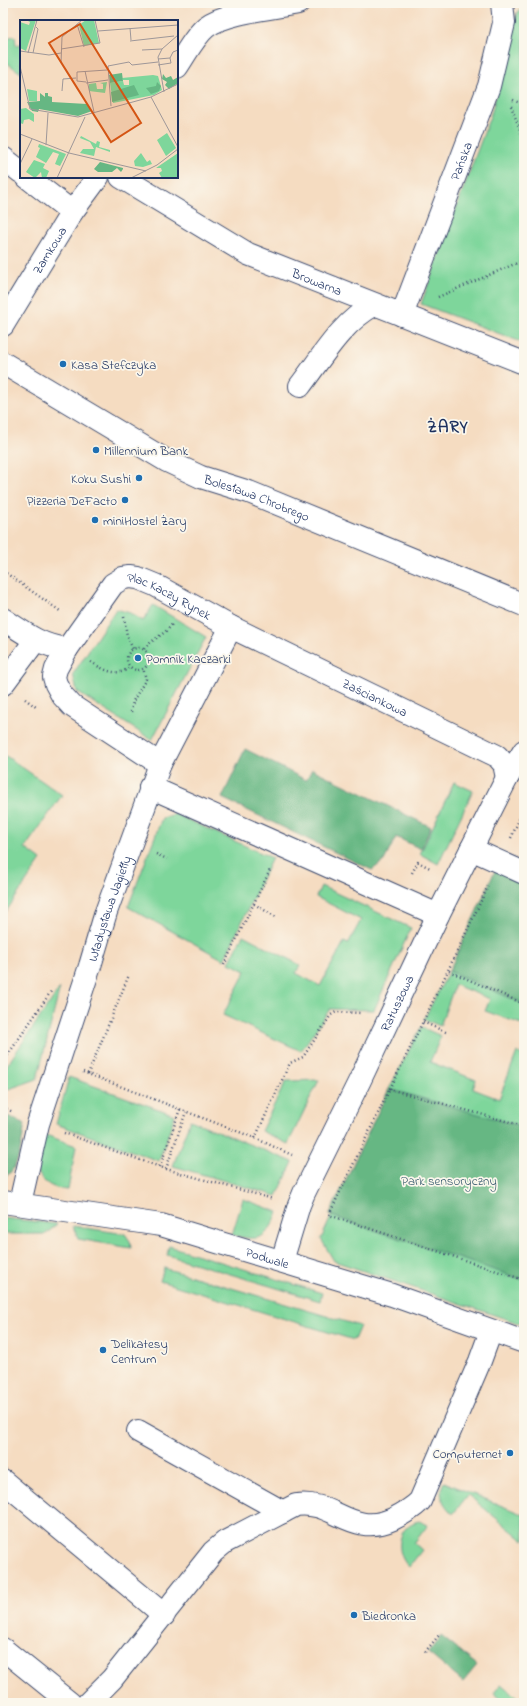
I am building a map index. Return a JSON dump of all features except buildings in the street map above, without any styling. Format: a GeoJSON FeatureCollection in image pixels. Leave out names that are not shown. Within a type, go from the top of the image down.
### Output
{"type":"FeatureCollection","features":[{"type":"Feature","properties":{"kind":"street"},"geometry":{"type":"LineString","coordinates":[[178,66],[200,34],[214,23],[238,14],[298,3]]}},
{"type":"Feature","properties":{"kind":"street","name":"Pańska"},"geometry":{"type":"LineString","coordinates":[[405,306],[489,86],[504,23],[502,3]]}},
{"type":"Feature","properties":{"kind":"street"},"geometry":{"type":"LineString","coordinates":[[3,158],[20,171]]}},
{"type":"Feature","properties":{"kind":"street"},"geometry":{"type":"LineString","coordinates":[[28,178],[72,212]]}},
{"type":"Feature","properties":{"kind":"street","name":"Zamkowa"},"geometry":{"type":"LineString","coordinates":[[3,325],[72,212],[97,178]]}},
{"type":"Feature","properties":{"kind":"street","name":"Browarna"},"geometry":{"type":"LineString","coordinates":[[123,178],[248,254],[374,305],[405,306],[524,363]]}},
{"type":"Feature","properties":{"kind":"street"},"geometry":{"type":"LineString","coordinates":[[300,386],[343,330],[362,312],[374,305]]}},
{"type":"Feature","properties":{"kind":"street","name":"Bolesława Chrobrego"},"geometry":{"type":"LineString","coordinates":[[3,363],[167,462],[201,477],[249,492],[524,605]]}},
{"type":"Feature","properties":{"kind":"street","name":"Plac Kaczy Rynek"},"geometry":{"type":"LineString","coordinates":[[160,764],[72,706],[62,695],[56,684],[54,677],[56,669],[77,654],[113,584],[123,578],[138,578],[155,585],[231,627]]}},
{"type":"Feature","properties":{"kind":"street"},"geometry":{"type":"LineString","coordinates":[[3,619],[35,641],[77,654]]}},
{"type":"Feature","properties":{"kind":"street","name":"Władysława Jagiełły"},"geometry":{"type":"LineString","coordinates":[[12,1203],[90,966],[106,912],[150,788],[160,764],[231,627]]}},
{"type":"Feature","properties":{"kind":"street","name":"Zaściankowa"},"geometry":{"type":"LineString","coordinates":[[231,627],[497,756],[504,764],[507,778]]}},
{"type":"Feature","properties":{"kind":"street"},"geometry":{"type":"LineString","coordinates":[[3,684],[35,641]]}},
{"type":"Feature","properties":{"kind":"street","name":"Ratuszowa"},"geometry":{"type":"LineString","coordinates":[[282,1261],[298,1205],[360,1080],[438,915],[507,778],[524,750]]}},
{"type":"Feature","properties":{"kind":"street"},"geometry":{"type":"LineString","coordinates":[[150,788],[438,915]]}},
{"type":"Feature","properties":{"kind":"street"},"geometry":{"type":"LineString","coordinates":[[471,849],[524,873]]}},
{"type":"Feature","properties":{"kind":"street","name":"Podwale"},"geometry":{"type":"LineString","coordinates":[[12,1203],[161,1225],[392,1295],[524,1342]]}},
{"type":"Feature","properties":{"kind":"street"},"geometry":{"type":"LineString","coordinates":[[88,1703],[112,1679],[213,1552],[225,1542],[296,1505],[311,1504],[359,1524],[374,1525],[398,1517],[415,1506],[420,1500],[480,1361],[491,1331]]}},
{"type":"Feature","properties":{"kind":"street"},"geometry":{"type":"LineString","coordinates":[[138,1431],[283,1512]]}},
{"type":"Feature","properties":{"kind":"street"},"geometry":{"type":"LineString","coordinates":[[3,1481],[164,1615]]}},
{"type":"Feature","properties":{"kind":"street"},"geometry":{"type":"LineString","coordinates":[[3,1649],[70,1703]]}},
{"type":"Feature","properties":{"kind":"path"},"geometry":{"type":"LineString","coordinates":[[524,105],[508,99],[524,142]]}},
{"type":"Feature","properties":{"kind":"path"},"geometry":{"type":"LineString","coordinates":[[405,306],[421,304],[524,260]]}},
{"type":"Feature","properties":{"kind":"path"},"geometry":{"type":"LineString","coordinates":[[3,571],[61,612],[63,611]]}},
{"type":"Feature","properties":{"kind":"path"},"geometry":{"type":"LineString","coordinates":[[124,612],[124,624],[127,636],[133,649]]}},
{"type":"Feature","properties":{"kind":"path"},"geometry":{"type":"LineString","coordinates":[[144,649],[151,641],[169,629],[174,621]]}},
{"type":"Feature","properties":{"kind":"path"},"geometry":{"type":"LineString","coordinates":[[133,649],[144,649],[148,655],[146,665],[143,668],[136,669],[130,666],[128,656],[133,649]]}},
{"type":"Feature","properties":{"kind":"path"},"geometry":{"type":"LineString","coordinates":[[77,654],[108,671],[114,672],[128,669],[130,666]]}},
{"type":"Feature","properties":{"kind":"path"},"geometry":{"type":"LineString","coordinates":[[130,715],[134,701],[146,679],[143,668]]}},
{"type":"Feature","properties":{"kind":"path"},"geometry":{"type":"LineString","coordinates":[[411,876],[418,862],[434,870]]}},
{"type":"Feature","properties":{"kind":"path"},"geometry":{"type":"LineString","coordinates":[[499,862],[449,971],[389,1089],[329,1215],[524,1280]]}},
{"type":"Feature","properties":{"kind":"path"},"geometry":{"type":"LineString","coordinates":[[224,965],[273,864]]}},
{"type":"Feature","properties":{"kind":"path"},"geometry":{"type":"LineString","coordinates":[[254,904],[276,917]]}},
{"type":"Feature","properties":{"kind":"path"},"geometry":{"type":"LineString","coordinates":[[449,971],[524,1004]]}},
{"type":"Feature","properties":{"kind":"path"},"geometry":{"type":"LineString","coordinates":[[129,975],[88,1074],[255,1138],[284,1151]]}},
{"type":"Feature","properties":{"kind":"path"},"geometry":{"type":"LineString","coordinates":[[3,1062],[56,984]]}},
{"type":"Feature","properties":{"kind":"path"},"geometry":{"type":"LineString","coordinates":[[255,1138],[290,1063],[303,1057],[331,1015],[336,1012],[367,1013]]}},
{"type":"Feature","properties":{"kind":"path"},"geometry":{"type":"LineString","coordinates":[[423,1022],[448,1033]]}},
{"type":"Feature","properties":{"kind":"path"},"geometry":{"type":"LineString","coordinates":[[389,1089],[524,1126]]}},
{"type":"Feature","properties":{"kind":"path"},"geometry":{"type":"LineString","coordinates":[[3,1107],[38,1124],[166,1170],[280,1201]]}},
{"type":"Feature","properties":{"kind":"path"},"geometry":{"type":"LineString","coordinates":[[160,1167],[180,1109]]}},
{"type":"Feature","properties":{"kind":"path"},"geometry":{"type":"LineString","coordinates":[[166,1170],[186,1112]]}},
{"type":"Feature","properties":{"kind":"path"},"geometry":{"type":"LineString","coordinates":[[425,1652],[440,1634]]}},
{"type":"Feature","properties":{"kind":"green space"},"geometry":{"type":"Polygon","coordinates":[[[524,7],[524,343],[421,304],[492,111],[516,17],[519,10],[524,7]]]}},
{"type":"Feature","properties":{"kind":"green space"},"geometry":{"type":"Polygon","coordinates":[[[3,26],[5,38],[15,36],[16,45],[20,44],[20,72],[3,60],[3,26]]]}},
{"type":"Feature","properties":{"kind":"green space"},"geometry":{"type":"Polygon","coordinates":[[[153,605],[206,637],[152,740],[77,692],[73,674],[116,609],[130,613],[143,621],[153,605]]]}},
{"type":"Feature","properties":{"kind":"green space"},"geometry":{"type":"Polygon","coordinates":[[[245,749],[306,780],[312,769],[431,827],[421,849],[396,837],[384,861],[372,870],[222,798],[245,749]]]}},
{"type":"Feature","properties":{"kind":"green space"},"geometry":{"type":"Polygon","coordinates":[[[3,754],[62,795],[25,848],[41,860],[3,916],[3,754]]]}},
{"type":"Feature","properties":{"kind":"green space"},"geometry":{"type":"Polygon","coordinates":[[[454,782],[473,791],[438,864],[420,854],[454,782]]]}},
{"type":"Feature","properties":{"kind":"green space"},"geometry":{"type":"Polygon","coordinates":[[[175,814],[272,858],[224,960],[128,907],[162,818],[175,814]]]}},
{"type":"Feature","properties":{"kind":"green space"},"geometry":{"type":"Polygon","coordinates":[[[499,862],[524,873],[524,1004],[449,971],[499,862]]]}},
{"type":"Feature","properties":{"kind":"green space"},"geometry":{"type":"Polygon","coordinates":[[[321,886],[411,928],[374,1010],[330,1009],[301,1051],[223,1015],[246,971],[229,963],[243,935],[300,965],[296,973],[320,986],[344,942],[348,944],[361,920],[316,897],[321,886]]]}},
{"type":"Feature","properties":{"kind":"green space"},"geometry":{"type":"Polygon","coordinates":[[[449,971],[524,1004],[524,1025],[485,1011],[490,999],[455,985],[440,1026],[424,1019],[449,971]]]}},
{"type":"Feature","properties":{"kind":"green space"},"geometry":{"type":"Polygon","coordinates":[[[60,988],[37,1079],[3,1091],[3,1071],[60,988]]]}},
{"type":"Feature","properties":{"kind":"green space","name":"Park sensoryczny"},"geometry":{"type":"Polygon","coordinates":[[[421,1027],[441,1036],[430,1062],[476,1080],[473,1089],[499,1099],[517,1052],[522,1055],[524,1049],[524,1325],[334,1261],[321,1239],[389,1089],[421,1027]]]}},
{"type":"Feature","properties":{"kind":"green space"},"geometry":{"type":"Polygon","coordinates":[[[69,1077],[175,1115],[159,1161],[56,1124],[69,1077]]]}},
{"type":"Feature","properties":{"kind":"green space"},"geometry":{"type":"Polygon","coordinates":[[[319,1080],[288,1144],[261,1131],[286,1081],[319,1080]]]}},
{"type":"Feature","properties":{"kind":"green space","name":"Park sensoryczny"},"geometry":{"type":"Polygon","coordinates":[[[389,1089],[524,1127],[524,1280],[329,1215],[389,1089]]]}},
{"type":"Feature","properties":{"kind":"green space"},"geometry":{"type":"Polygon","coordinates":[[[3,1114],[25,1124],[17,1161],[9,1174],[3,1178],[3,1114]]]}},
{"type":"Feature","properties":{"kind":"green space"},"geometry":{"type":"Polygon","coordinates":[[[190,1120],[293,1162],[277,1196],[173,1166],[190,1120]]]}},
{"type":"Feature","properties":{"kind":"green space"},"geometry":{"type":"Polygon","coordinates":[[[43,1134],[76,1146],[68,1190],[51,1186],[42,1179],[39,1174],[37,1162],[43,1134]]]}},
{"type":"Feature","properties":{"kind":"green space"},"geometry":{"type":"Polygon","coordinates":[[[243,1199],[278,1212],[270,1228],[261,1236],[249,1238],[232,1235],[243,1199]]]}},
{"type":"Feature","properties":{"kind":"green space"},"geometry":{"type":"Polygon","coordinates":[[[3,1218],[57,1224],[46,1234],[3,1234],[3,1218]]]}},
{"type":"Feature","properties":{"kind":"green space"},"geometry":{"type":"Polygon","coordinates":[[[73,1226],[125,1234],[130,1241],[131,1248],[78,1239],[73,1226]]]}},
{"type":"Feature","properties":{"kind":"green space"},"geometry":{"type":"Polygon","coordinates":[[[169,1246],[322,1293],[320,1301],[167,1255],[169,1246]]]}},
{"type":"Feature","properties":{"kind":"green space"},"geometry":{"type":"Polygon","coordinates":[[[164,1268],[360,1326],[354,1340],[160,1281],[164,1268]]]}},
{"type":"Feature","properties":{"kind":"green space"},"geometry":{"type":"Polygon","coordinates":[[[444,1482],[524,1515],[524,1541],[468,1495],[453,1514],[442,1500],[441,1491],[444,1482]]]}},
{"type":"Feature","properties":{"kind":"green space"},"geometry":{"type":"Polygon","coordinates":[[[419,1521],[428,1525],[414,1543],[422,1550],[409,1567],[401,1554],[400,1540],[406,1528],[419,1521]]]}},
{"type":"Feature","properties":{"kind":"green space"},"geometry":{"type":"Polygon","coordinates":[[[441,1636],[477,1665],[463,1682],[428,1653],[441,1636]]]}},
{"type":"Feature","properties":{"kind":"green space"},"geometry":{"type":"Polygon","coordinates":[[[501,1684],[519,1699],[516,1703],[506,1703],[494,1693],[501,1684]]]}},
{"type":"Feature","properties":{"kind":"place","name":"Kasa Stefczyka"},"geometry":{"type":"Point","coordinates":[63,364]}},
{"type":"Feature","properties":{"kind":"place","name":"Millennium Bank"},"geometry":{"type":"Point","coordinates":[96,450]}},
{"type":"Feature","properties":{"kind":"place","name":"Koku Sushi"},"geometry":{"type":"Point","coordinates":[139,478]}},
{"type":"Feature","properties":{"kind":"place","name":"Pizzeria DeFacto"},"geometry":{"type":"Point","coordinates":[125,500]}},
{"type":"Feature","properties":{"kind":"place","name":"miniHostel Żary"},"geometry":{"type":"Point","coordinates":[95,520]}},
{"type":"Feature","properties":{"kind":"place","name":"Pomnik Kaczarki"},"geometry":{"type":"Point","coordinates":[138,658]}},
{"type":"Feature","properties":{"kind":"place","name":"Delikatesy Centrum"},"geometry":{"type":"Point","coordinates":[103,1350]}},
{"type":"Feature","properties":{"kind":"place","name":"Computernet"},"geometry":{"type":"Point","coordinates":[510,1453]}},
{"type":"Feature","properties":{"kind":"place","name":"Biedronka"},"geometry":{"type":"Point","coordinates":[354,1615]}},
{"type":"Feature","properties":{"kind":"district","name":"ŻARY"},"geometry":{"type":"Point","coordinates":[448,426]}}]}
